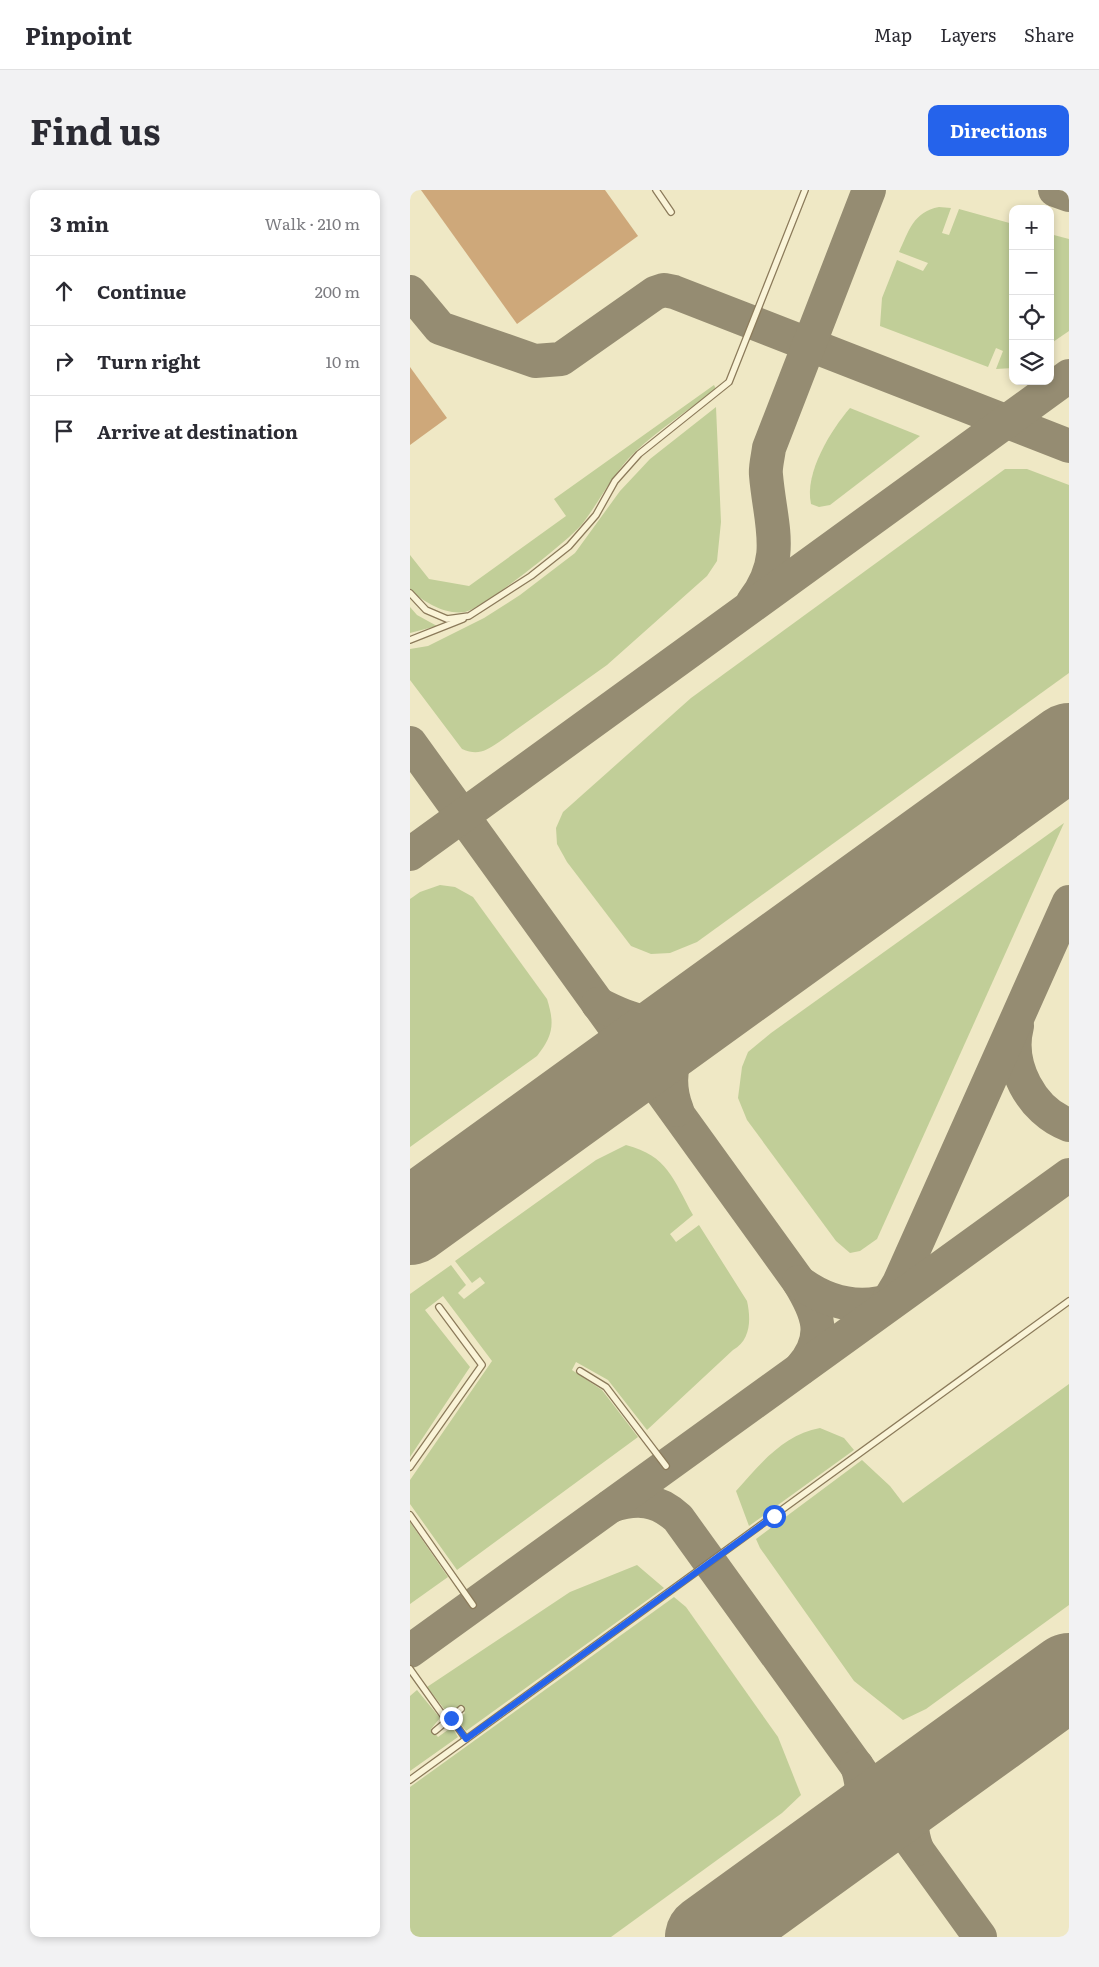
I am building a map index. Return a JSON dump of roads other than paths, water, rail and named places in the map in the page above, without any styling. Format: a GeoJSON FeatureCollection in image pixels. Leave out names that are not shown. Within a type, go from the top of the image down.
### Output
{"type":"FeatureCollection","features":[{"type":"Feature","properties":{"kind":"lane"},"geometry":{"type":"LineString","coordinates":[[656,190],[671,212]]}},
{"type":"Feature","properties":{"kind":"lane"},"geometry":{"type":"LineString","coordinates":[[410,640],[469,616],[531,576],[569,546],[596,515],[615,481],[638,454],[729,382],[806,190]]}},
{"type":"Feature","properties":{"kind":"lane"},"geometry":{"type":"LineString","coordinates":[[410,593],[426,610],[447,618],[469,616]]}},
{"type":"Feature","properties":{"kind":"lane"},"geometry":{"type":"LineString","coordinates":[[410,1780],[1069,1301]]}},
{"type":"Feature","properties":{"kind":"lane"},"geometry":{"type":"LineString","coordinates":[[410,1467],[482,1365],[439,1307]]}},
{"type":"Feature","properties":{"kind":"lane"},"geometry":{"type":"LineString","coordinates":[[580,1371],[606,1387],[666,1466]]}},
{"type":"Feature","properties":{"kind":"lane"},"geometry":{"type":"LineString","coordinates":[[410,1515],[473,1606]]}},
{"type":"Feature","properties":{"kind":"lane"},"geometry":{"type":"LineString","coordinates":[[410,1669],[466,1739]]}},
{"type":"Feature","properties":{"kind":"lane"},"geometry":{"type":"LineString","coordinates":[[435,1731],[461,1710]]}}]}
